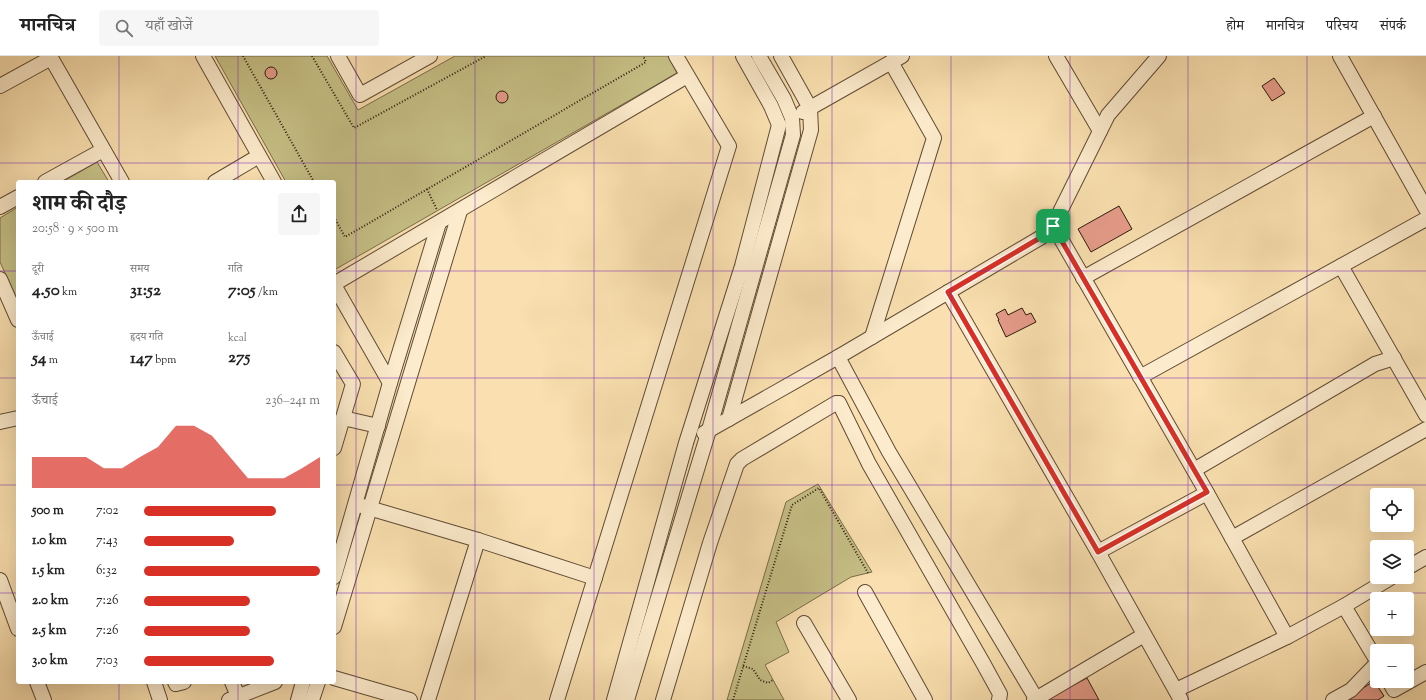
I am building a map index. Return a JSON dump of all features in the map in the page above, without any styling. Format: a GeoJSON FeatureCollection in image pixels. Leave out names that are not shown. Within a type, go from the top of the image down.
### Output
{"type":"FeatureCollection","features":[{"type":"Feature","properties":{"kind":"street"},"geometry":{"type":"LineString","coordinates":[[203,56],[273,180]]}},
{"type":"Feature","properties":{"kind":"street"},"geometry":{"type":"LineString","coordinates":[[338,56],[360,95],[430,56]]}},
{"type":"Feature","properties":{"kind":"street"},"geometry":{"type":"LineString","coordinates":[[557,700],[729,146],[676,56]]}},
{"type":"Feature","properties":{"kind":"street"},"geometry":{"type":"LineString","coordinates":[[614,700],[686,443],[742,266],[779,125],[771,106],[743,56]]}},
{"type":"Feature","properties":{"kind":"street"},"geometry":{"type":"LineString","coordinates":[[627,700],[709,430],[793,135],[792,118],[784,99],[759,56]]}},
{"type":"Feature","properties":{"kind":"street"},"geometry":{"type":"LineString","coordinates":[[729,419],[811,130],[810,108],[781,56]]}},
{"type":"Feature","properties":{"kind":"street"},"geometry":{"type":"LineString","coordinates":[[1056,56],[1100,131]]}},
{"type":"Feature","properties":{"kind":"street"},"geometry":{"type":"LineString","coordinates":[[686,443],[872,337],[1050,232],[1108,115],[1158,56]]}},
{"type":"Feature","properties":{"kind":"street"},"geometry":{"type":"LineString","coordinates":[[1340,56],[1426,209]]}},
{"type":"Feature","properties":{"kind":"street"},"geometry":{"type":"LineString","coordinates":[[0,86],[50,57],[121,180]]}},
{"type":"Feature","properties":{"kind":"street"},"geometry":{"type":"LineString","coordinates":[[779,125],[897,59],[934,138],[872,337]]}},
{"type":"Feature","properties":{"kind":"street"},"geometry":{"type":"LineString","coordinates":[[336,284],[687,76]]}},
{"type":"Feature","properties":{"kind":"street"},"geometry":{"type":"LineString","coordinates":[[1083,278],[1374,116]]}},
{"type":"Feature","properties":{"kind":"street"},"geometry":{"type":"LineString","coordinates":[[49,180],[103,150]]}},
{"type":"Feature","properties":{"kind":"street"},"geometry":{"type":"LineString","coordinates":[[218,180],[259,156]]}},
{"type":"Feature","properties":{"kind":"street"},"geometry":{"type":"LineString","coordinates":[[0,207],[16,198]]}},
{"type":"Feature","properties":{"kind":"street"},"geometry":{"type":"LineString","coordinates":[[336,620],[460,211]]}},
{"type":"Feature","properties":{"kind":"street"},"geometry":{"type":"LineString","coordinates":[[1140,377],[1426,219]]}},
{"type":"Feature","properties":{"kind":"street"},"geometry":{"type":"LineString","coordinates":[[336,563],[340,536],[355,504],[390,383],[441,222]]}},
{"type":"Feature","properties":{"kind":"street"},"geometry":{"type":"LineString","coordinates":[[1053,226],[1207,492],[1287,637]]}},
{"type":"Feature","properties":{"kind":"street"},"geometry":{"type":"LineString","coordinates":[[1341,266],[1426,415]]}},
{"type":"Feature","properties":{"kind":"street"},"geometry":{"type":"LineString","coordinates":[[0,279],[16,315]]}},
{"type":"Feature","properties":{"kind":"street"},"geometry":{"type":"LineString","coordinates":[[336,288],[390,383]]}},
{"type":"Feature","properties":{"kind":"street"},"geometry":{"type":"LineString","coordinates":[[948,292],[1179,695],[1344,606],[1380,584]]}},
{"type":"Feature","properties":{"kind":"street"},"geometry":{"type":"LineString","coordinates":[[336,355],[353,384],[336,441]]}},
{"type":"Feature","properties":{"kind":"street"},"geometry":{"type":"LineString","coordinates":[[838,356],[889,452],[1036,700],[1144,635]]}},
{"type":"Feature","properties":{"kind":"street"},"geometry":{"type":"LineString","coordinates":[[1194,470],[1375,364],[1394,358]]}},
{"type":"Feature","properties":{"kind":"street"},"geometry":{"type":"LineString","coordinates":[[663,700],[710,543],[737,464],[742,459],[836,403],[839,403],[869,464],[983,663],[1000,694],[999,700]]}},
{"type":"Feature","properties":{"kind":"street"},"geometry":{"type":"LineString","coordinates":[[0,422],[16,418]]}},
{"type":"Feature","properties":{"kind":"street"},"geometry":{"type":"LineString","coordinates":[[343,418],[378,426]]}},
{"type":"Feature","properties":{"kind":"street"},"geometry":{"type":"LineString","coordinates":[[1232,538],[1426,429]]}},
{"type":"Feature","properties":{"kind":"street"},"geometry":{"type":"LineString","coordinates":[[869,464],[889,452]]}},
{"type":"Feature","properties":{"kind":"street"},"geometry":{"type":"LineString","coordinates":[[1098,552],[1207,492]]}},
{"type":"Feature","properties":{"kind":"street"},"geometry":{"type":"LineString","coordinates":[[355,504],[478,540],[595,578]]}},
{"type":"Feature","properties":{"kind":"street"},"geometry":{"type":"LineString","coordinates":[[428,700],[478,540]]}},
{"type":"Feature","properties":{"kind":"street"},"geometry":{"type":"LineString","coordinates":[[1414,564],[1426,557]]}},
{"type":"Feature","properties":{"kind":"street"},"geometry":{"type":"LineString","coordinates":[[0,580],[16,624]]}},
{"type":"Feature","properties":{"kind":"street"},"geometry":{"type":"LineString","coordinates":[[865,592],[925,700]]}},
{"type":"Feature","properties":{"kind":"street"},"geometry":{"type":"LineString","coordinates":[[1344,606],[1370,650]]}},
{"type":"Feature","properties":{"kind":"street"},"geometry":{"type":"LineString","coordinates":[[804,623],[849,700]]}},
{"type":"Feature","properties":{"kind":"street"},"geometry":{"type":"LineString","coordinates":[[1333,700],[1350,690],[1370,669]]}},
{"type":"Feature","properties":{"kind":"street"},"geometry":{"type":"LineString","coordinates":[[1414,679],[1426,672]]}},
{"type":"Feature","properties":{"kind":"street"},"geometry":{"type":"LineString","coordinates":[[336,679],[410,700]]}},
{"type":"Feature","properties":{"kind":"street"},"geometry":{"type":"LineString","coordinates":[[38,684],[44,700]]}},
{"type":"Feature","properties":{"kind":"street"},"geometry":{"type":"LineString","coordinates":[[155,684],[160,700]]}},
{"type":"Feature","properties":{"kind":"street"},"geometry":{"type":"LineString","coordinates":[[232,684],[234,698],[270,684]]}},
{"type":"Feature","properties":{"kind":"street"},"geometry":{"type":"LineString","coordinates":[[298,700],[303,684]]}},
{"type":"Feature","properties":{"kind":"street"},"geometry":{"type":"LineString","coordinates":[[312,700],[317,684]]}},
{"type":"Feature","properties":{"kind":"path"},"geometry":{"type":"LineString","coordinates":[[243,56],[313,180]]}},
{"type":"Feature","properties":{"kind":"path"},"geometry":{"type":"LineString","coordinates":[[336,221],[345,237],[646,62],[643,56]]}},
{"type":"Feature","properties":{"kind":"path"},"geometry":{"type":"LineString","coordinates":[[427,189],[441,222]]}},
{"type":"Feature","properties":{"kind":"path"},"geometry":{"type":"LineString","coordinates":[[733,700],[792,505],[819,488],[868,573]]}},
{"type":"Feature","properties":{"kind":"path"},"geometry":{"type":"LineString","coordinates":[[743,666],[753,669],[760,680],[768,683],[773,680]]}},
{"type":"Feature","properties":{"kind":"shaded area"},"geometry":{"type":"Polygon","coordinates":[[[215,56],[327,56],[358,110],[455,56],[668,56],[677,73],[336,269],[336,180],[285,180],[215,56]]]}},
{"type":"Feature","properties":{"kind":"shaded area"},"geometry":{"type":"Polygon","coordinates":[[[97,162],[108,180],[66,180],[97,162]]]}},
{"type":"Feature","properties":{"kind":"shaded area"},"geometry":{"type":"Polygon","coordinates":[[[16,208],[16,298],[0,262],[0,218],[16,208]]]}},
{"type":"Feature","properties":{"kind":"shaded area"},"geometry":{"type":"Polygon","coordinates":[[[818,484],[872,572],[851,577],[776,622],[789,652],[765,665],[784,700],[727,700],[786,502],[818,484]]]}},
{"type":"Feature","properties":{"kind":"building"},"geometry":{"type":"Polygon","coordinates":[[[269,67],[273,67],[277,73],[273,79],[269,79],[265,75],[265,71],[269,67]]]}},
{"type":"Feature","properties":{"kind":"building"},"geometry":{"type":"Polygon","coordinates":[[[1274,78],[1285,93],[1272,101],[1262,86],[1274,78]]]}},
{"type":"Feature","properties":{"kind":"building"},"geometry":{"type":"Polygon","coordinates":[[[500,91],[504,91],[508,97],[504,103],[500,103],[496,99],[496,95],[500,91]]]}},
{"type":"Feature","properties":{"kind":"building"},"geometry":{"type":"Polygon","coordinates":[[[1119,206],[1132,229],[1091,252],[1078,229],[1119,206]]]}},
{"type":"Feature","properties":{"kind":"building"},"geometry":{"type":"Polygon","coordinates":[[[1022,308],[1026,315],[1031,313],[1036,322],[1006,337],[996,314],[1005,309],[1008,315],[1022,308]]]}},
{"type":"Feature","properties":{"kind":"building"},"geometry":{"type":"Polygon","coordinates":[[[1087,678],[1099,700],[1046,700],[1087,678]]]}},
{"type":"Feature","properties":{"kind":"building"},"geometry":{"type":"Polygon","coordinates":[[[1370,684],[1370,688],[1379,688],[1384,696],[1378,700],[1345,700],[1370,684]]]}},
{"type":"Feature","properties":{"kind":"route"},"geometry":{"type":"LineString","coordinates":[[1053,226],[1207,492],[1098,552],[948,292],[1050,232],[1053,226]]}}]}
